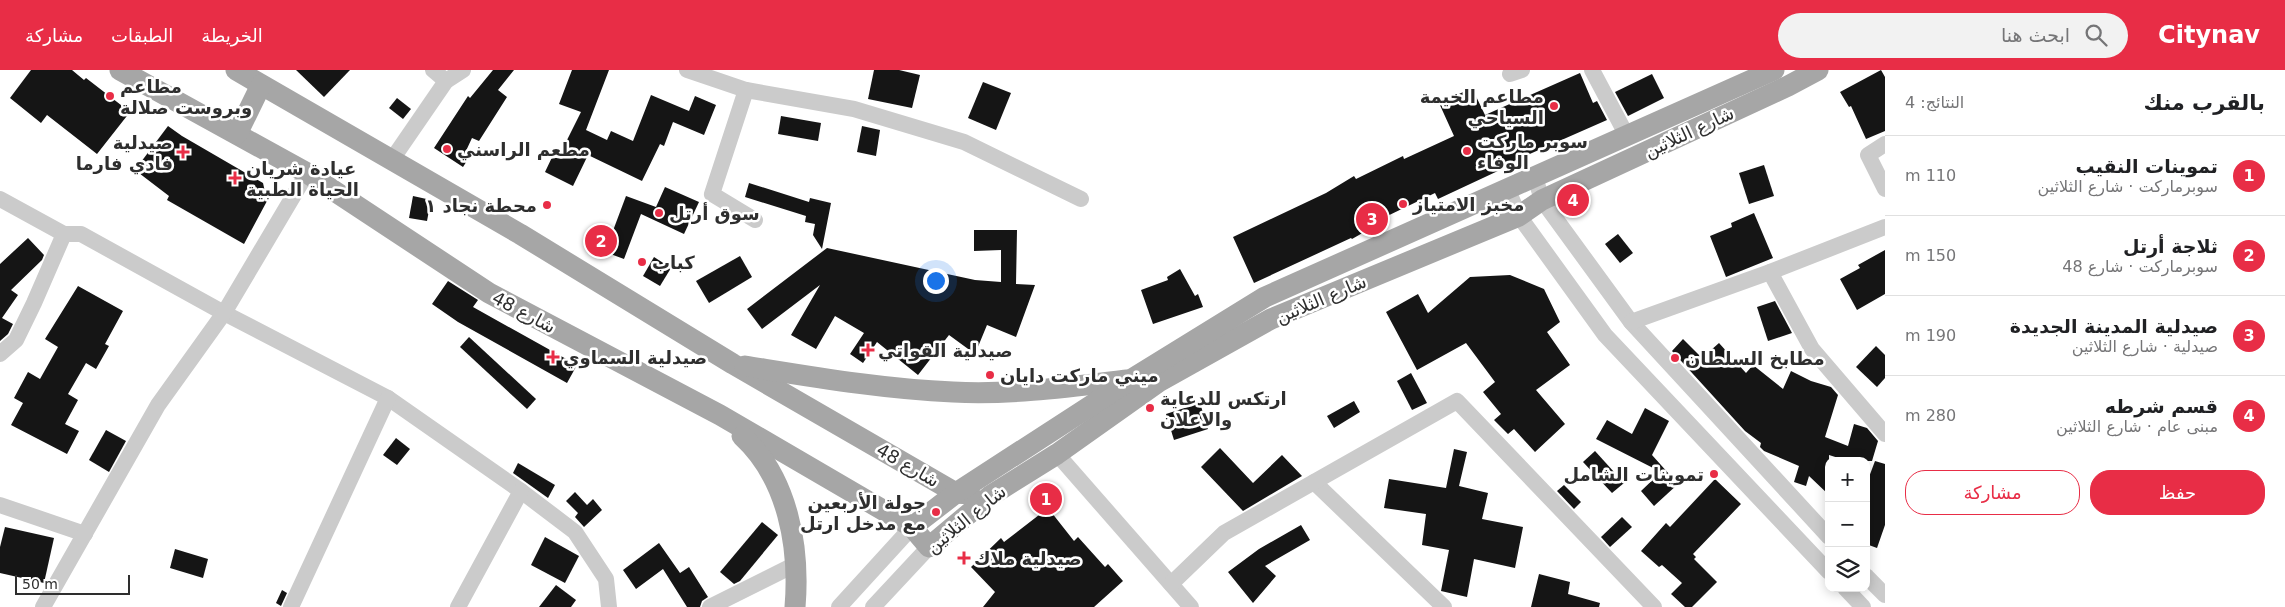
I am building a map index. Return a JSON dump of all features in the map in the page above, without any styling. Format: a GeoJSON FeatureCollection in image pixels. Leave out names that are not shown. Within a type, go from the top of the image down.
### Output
{"type":"FeatureCollection","features":[{"type":"Feature","properties":{"kind":"main road","name":"شارع 48"},"geometry":{"type":"LineString","coordinates":[[120,70],[307,173],[489,293],[720,416],[912,527],[929,547]]}},
{"type":"Feature","properties":{"kind":"main road","name":"شارع 48"},"geometry":{"type":"LineString","coordinates":[[236,70],[520,234],[733,364],[956,493],[990,496]]}},
{"type":"Feature","properties":{"kind":"main road","name":"شارع الثلاثين"},"geometry":{"type":"LineString","coordinates":[[912,527],[956,493],[1132,379],[1265,297],[1774,70]]}},
{"type":"Feature","properties":{"kind":"main road","name":"شارع الثلاثين"},"geometry":{"type":"LineString","coordinates":[[929,547],[990,496],[1057,454],[1160,381],[1271,319],[1519,216],[1542,200],[1788,86],[1818,70]]}},
{"type":"Feature","properties":{"kind":"main road"},"geometry":{"type":"LineString","coordinates":[[236,134],[261,85]]}},
{"type":"Feature","properties":{"kind":"main road"},"geometry":{"type":"LineString","coordinates":[[733,364],[852,383],[954,392],[1041,391],[1132,379]]}},
{"type":"Feature","properties":{"kind":"main road"},"geometry":{"type":"LineString","coordinates":[[720,416],[757,450],[771,471],[783,499],[796,564],[795,607]]}},
{"type":"Feature","properties":{"kind":"street"},"geometry":{"type":"LineString","coordinates":[[391,161],[440,75],[463,70]]}},
{"type":"Feature","properties":{"kind":"street"},"geometry":{"type":"LineString","coordinates":[[687,70],[746,90],[854,109],[964,142],[1081,199]]}},
{"type":"Feature","properties":{"kind":"street"},"geometry":{"type":"LineString","coordinates":[[1592,70],[1627,136]]}},
{"type":"Feature","properties":{"kind":"street"},"geometry":{"type":"LineString","coordinates":[[746,90],[712,194],[755,220]]}},
{"type":"Feature","properties":{"kind":"street"},"geometry":{"type":"LineString","coordinates":[[1885,144],[1868,155],[1885,189]]}},
{"type":"Feature","properties":{"kind":"street"},"geometry":{"type":"LineString","coordinates":[[43,607],[158,405],[224,313],[307,173]]}},
{"type":"Feature","properties":{"kind":"street"},"geometry":{"type":"LineString","coordinates":[[1535,177],[1542,200],[1630,322],[1825,533]]}},
{"type":"Feature","properties":{"kind":"street"},"geometry":{"type":"LineString","coordinates":[[1508,190],[1519,216],[1605,335],[1825,568]]}},
{"type":"Feature","properties":{"kind":"street"},"geometry":{"type":"LineString","coordinates":[[0,199],[64,234],[81,234],[224,313],[388,398],[521,491],[575,532],[606,578],[609,607]]}},
{"type":"Feature","properties":{"kind":"street"},"geometry":{"type":"LineString","coordinates":[[1630,322],[1770,272],[1885,227]]}},
{"type":"Feature","properties":{"kind":"street"},"geometry":{"type":"LineString","coordinates":[[0,354],[16,340],[64,234]]}},
{"type":"Feature","properties":{"kind":"street"},"geometry":{"type":"LineString","coordinates":[[1770,272],[1812,349],[1885,434]]}},
{"type":"Feature","properties":{"kind":"street"},"geometry":{"type":"LineString","coordinates":[[291,607],[388,398]]}},
{"type":"Feature","properties":{"kind":"street"},"geometry":{"type":"LineString","coordinates":[[1171,584],[1224,533],[1457,401],[1654,607]]}},
{"type":"Feature","properties":{"kind":"street"},"geometry":{"type":"LineString","coordinates":[[1057,454],[1192,607]]}},
{"type":"Feature","properties":{"kind":"street"},"geometry":{"type":"LineString","coordinates":[[1314,482],[1444,607]]}},
{"type":"Feature","properties":{"kind":"street"},"geometry":{"type":"LineString","coordinates":[[458,607],[521,491]]}},
{"type":"Feature","properties":{"kind":"street"},"geometry":{"type":"LineString","coordinates":[[0,505],[85,534]]}},
{"type":"Feature","properties":{"kind":"street","name":"شارع الثلاثين"},"geometry":{"type":"LineString","coordinates":[[839,607],[912,527]]}},
{"type":"Feature","properties":{"kind":"street","name":"شارع الثلاثين"},"geometry":{"type":"LineString","coordinates":[[873,607],[929,547]]}},
{"type":"Feature","properties":{"kind":"street"},"geometry":{"type":"LineString","coordinates":[[710,607],[796,564]]}},
{"type":"Feature","properties":{"kind":"street"},"geometry":{"type":"LineString","coordinates":[[1870,580],[1885,595]]}},
{"type":"Feature","properties":{"kind":"street"},"geometry":{"type":"LineString","coordinates":[[1849,592],[1863,607]]}},
{"type":"Feature","properties":{"kind":"building"},"geometry":{"type":"Polygon","coordinates":[[[31,70],[72,70],[84,80],[86,78],[130,112],[97,154],[47,115],[41,123],[10,98],[31,70]]]}},
{"type":"Feature","properties":{"kind":"building"},"geometry":{"type":"Polygon","coordinates":[[[296,70],[350,70],[324,97],[296,70]]]}},
{"type":"Feature","properties":{"kind":"building"},"geometry":{"type":"Polygon","coordinates":[[[493,70],[514,70],[498,90],[507,97],[479,141],[472,138],[465,153],[470,156],[463,167],[434,148],[468,96],[470,98],[493,70]]]}},
{"type":"Feature","properties":{"kind":"building"},"geometry":{"type":"Polygon","coordinates":[[[572,70],[609,70],[586,130],[607,140],[611,131],[633,141],[651,95],[689,111],[695,96],[716,105],[704,135],[673,122],[664,146],[660,144],[642,181],[588,155],[573,186],[545,172],[555,151],[560,154],[581,112],[559,104],[572,70]]]}},
{"type":"Feature","properties":{"kind":"building"},"geometry":{"type":"Polygon","coordinates":[[[874,70],[899,70],[920,75],[912,108],[868,99],[874,70]]]}},
{"type":"Feature","properties":{"kind":"building"},"geometry":{"type":"Polygon","coordinates":[[[1881,70],[1885,77],[1885,131],[1866,139],[1851,106],[1849,107],[1840,92],[1881,70]]]}},
{"type":"Feature","properties":{"kind":"building"},"geometry":{"type":"Polygon","coordinates":[[[1580,73],[1593,103],[1597,101],[1607,120],[1514,161],[1515,163],[1438,199],[1435,193],[1379,220],[1380,223],[1352,239],[1254,283],[1233,237],[1326,193],[1354,176],[1356,179],[1403,156],[1404,159],[1454,136],[1439,103],[1472,88],[1485,115],[1580,73]]]}},
{"type":"Feature","properties":{"kind":"building"},"geometry":{"type":"Polygon","coordinates":[[[1652,74],[1664,98],[1628,116],[1615,92],[1652,74]]]}},
{"type":"Feature","properties":{"kind":"building"},"geometry":{"type":"Polygon","coordinates":[[[983,82],[1011,93],[996,130],[968,118],[983,82]]]}},
{"type":"Feature","properties":{"kind":"building"},"geometry":{"type":"Polygon","coordinates":[[[397,98],[411,109],[403,119],[389,108],[397,98]]]}},
{"type":"Feature","properties":{"kind":"building"},"geometry":{"type":"Polygon","coordinates":[[[781,116],[821,123],[818,141],[778,134],[781,116]]]}},
{"type":"Feature","properties":{"kind":"building"},"geometry":{"type":"Polygon","coordinates":[[[168,126],[263,183],[267,201],[244,244],[167,200],[169,196],[135,170],[168,126]]]}},
{"type":"Feature","properties":{"kind":"building"},"geometry":{"type":"Polygon","coordinates":[[[862,126],[880,130],[876,156],[857,152],[862,126]]]}},
{"type":"Feature","properties":{"kind":"building"},"geometry":{"type":"Polygon","coordinates":[[[1764,165],[1774,196],[1749,204],[1739,173],[1764,165]]]}},
{"type":"Feature","properties":{"kind":"building"},"geometry":{"type":"Polygon","coordinates":[[[749,183],[809,202],[810,198],[831,203],[822,249],[813,235],[815,224],[805,222],[806,216],[745,197],[749,183]]]}},
{"type":"Feature","properties":{"kind":"building"},"geometry":{"type":"Polygon","coordinates":[[[665,187],[699,202],[684,234],[641,214],[624,259],[605,252],[626,196],[656,207],[665,187]]]}},
{"type":"Feature","properties":{"kind":"building"},"geometry":{"type":"Polygon","coordinates":[[[413,196],[431,200],[427,221],[409,218],[413,196]]]}},
{"type":"Feature","properties":{"kind":"building"},"geometry":{"type":"Polygon","coordinates":[[[1754,213],[1773,258],[1726,277],[1710,236],[1732,227],[1731,223],[1754,213]]]}},
{"type":"Feature","properties":{"kind":"building"},"geometry":{"type":"Polygon","coordinates":[[[974,230],[1017,230],[1016,284],[1035,285],[1016,337],[987,325],[975,354],[949,335],[918,375],[877,342],[863,363],[850,354],[864,333],[835,316],[816,349],[791,335],[820,285],[762,329],[747,309],[827,248],[975,280],[1001,282],[1001,250],[974,251],[974,230]]]}},
{"type":"Feature","properties":{"kind":"building"},"geometry":{"type":"Polygon","coordinates":[[[1618,234],[1633,253],[1620,263],[1605,244],[1618,234]]]}},
{"type":"Feature","properties":{"kind":"building"},"geometry":{"type":"Polygon","coordinates":[[[28,238],[44,255],[42,260],[11,290],[18,295],[2,318],[13,324],[8,334],[0,341],[0,264],[28,238]]]}},
{"type":"Feature","properties":{"kind":"building"},"geometry":{"type":"Polygon","coordinates":[[[1885,250],[1885,294],[1857,310],[1840,279],[1860,268],[1858,265],[1885,250]]]}},
{"type":"Feature","properties":{"kind":"building"},"geometry":{"type":"Polygon","coordinates":[[[740,256],[752,277],[709,303],[696,281],[740,256]]]}},
{"type":"Feature","properties":{"kind":"building"},"geometry":{"type":"Polygon","coordinates":[[[654,257],[671,268],[660,286],[643,276],[654,257]]]}},
{"type":"Feature","properties":{"kind":"building"},"geometry":{"type":"Polygon","coordinates":[[[1180,269],[1195,296],[1198,294],[1203,307],[1153,324],[1141,290],[1168,280],[1167,277],[1180,269]]]}},
{"type":"Feature","properties":{"kind":"building"},"geometry":{"type":"Polygon","coordinates":[[[1510,275],[1544,289],[1560,322],[1547,332],[1570,365],[1536,390],[1565,424],[1535,452],[1514,429],[1508,434],[1494,420],[1501,414],[1483,392],[1495,382],[1466,343],[1417,370],[1386,312],[1418,294],[1428,313],[1470,277],[1510,275]]]}},
{"type":"Feature","properties":{"kind":"building"},"geometry":{"type":"Polygon","coordinates":[[[448,281],[478,300],[473,307],[577,365],[567,383],[458,322],[432,304],[448,281]]]}},
{"type":"Feature","properties":{"kind":"building"},"geometry":{"type":"Polygon","coordinates":[[[78,286],[123,311],[105,344],[109,346],[96,369],[86,363],[68,394],[78,400],[65,424],[79,431],[67,454],[11,425],[23,403],[14,398],[28,372],[40,379],[58,347],[45,339],[78,286]]]}},
{"type":"Feature","properties":{"kind":"building"},"geometry":{"type":"Polygon","coordinates":[[[1775,301],[1792,333],[1768,341],[1757,307],[1775,301]]]}},
{"type":"Feature","properties":{"kind":"building"},"geometry":{"type":"Polygon","coordinates":[[[469,337],[536,399],[527,409],[460,347],[469,337]]]}},
{"type":"Feature","properties":{"kind":"building"},"geometry":{"type":"Polygon","coordinates":[[[1683,339],[1702,358],[1719,343],[1746,373],[1753,365],[1783,389],[1791,371],[1811,381],[1831,387],[1838,395],[1825,437],[1848,446],[1854,424],[1867,428],[1878,441],[1872,461],[1870,461],[1870,457],[1835,457],[1829,455],[1829,457],[1825,457],[1825,491],[1809,476],[1806,486],[1794,482],[1799,466],[1764,451],[1760,447],[1761,443],[1745,431],[1672,351],[1683,339]]]}},
{"type":"Feature","properties":{"kind":"building"},"geometry":{"type":"Polygon","coordinates":[[[1876,346],[1885,355],[1885,378],[1877,387],[1856,367],[1876,346]]]}},
{"type":"Feature","properties":{"kind":"building"},"geometry":{"type":"Polygon","coordinates":[[[1411,373],[1427,403],[1412,410],[1397,381],[1411,373]]]}},
{"type":"Feature","properties":{"kind":"building"},"geometry":{"type":"Polygon","coordinates":[[[1354,401],[1360,412],[1334,428],[1327,416],[1354,401]]]}},
{"type":"Feature","properties":{"kind":"building"},"geometry":{"type":"Polygon","coordinates":[[[1200,403],[1208,429],[1174,440],[1166,414],[1200,403]]]}},
{"type":"Feature","properties":{"kind":"building"},"geometry":{"type":"Polygon","coordinates":[[[1645,408],[1669,421],[1652,455],[1678,484],[1654,506],[1641,491],[1661,472],[1596,439],[1607,420],[1632,434],[1645,408]]]}},
{"type":"Feature","properties":{"kind":"building"},"geometry":{"type":"Polygon","coordinates":[[[106,430],[126,441],[109,472],[89,460],[106,430]]]}},
{"type":"Feature","properties":{"kind":"building"},"geometry":{"type":"Polygon","coordinates":[[[396,438],[410,449],[397,465],[383,455],[396,438]]]}},
{"type":"Feature","properties":{"kind":"building"},"geometry":{"type":"Polygon","coordinates":[[[1220,448],[1253,483],[1282,455],[1302,476],[1243,511],[1201,467],[1220,448]]]}},
{"type":"Feature","properties":{"kind":"building"},"geometry":{"type":"Polygon","coordinates":[[[1454,449],[1467,452],[1459,486],[1488,493],[1482,519],[1523,527],[1515,568],[1474,559],[1467,597],[1441,591],[1449,550],[1422,545],[1426,514],[1384,508],[1389,479],[1446,488],[1454,449]]]}},
{"type":"Feature","properties":{"kind":"building"},"geometry":{"type":"Polygon","coordinates":[[[1595,451],[1624,483],[1612,493],[1583,462],[1595,451]]]}},
{"type":"Feature","properties":{"kind":"building"},"geometry":{"type":"Polygon","coordinates":[[[1875,461],[1885,464],[1885,525],[1877,548],[1870,545],[1870,474],[1875,461]]]}},
{"type":"Feature","properties":{"kind":"building"},"geometry":{"type":"Polygon","coordinates":[[[518,463],[555,485],[548,498],[513,473],[518,463]]]}},
{"type":"Feature","properties":{"kind":"building"},"geometry":{"type":"Polygon","coordinates":[[[1715,479],[1741,504],[1693,554],[1696,557],[1694,559],[1717,582],[1692,607],[1685,607],[1671,594],[1682,583],[1662,565],[1659,567],[1641,551],[1666,523],[1670,527],[1715,479]]]}},
{"type":"Feature","properties":{"kind":"building"},"geometry":{"type":"Polygon","coordinates":[[[1564,485],[1581,502],[1574,509],[1557,491],[1564,485]]]}},
{"type":"Feature","properties":{"kind":"building"},"geometry":{"type":"Polygon","coordinates":[[[575,492],[587,505],[593,499],[602,510],[584,527],[575,517],[578,513],[566,501],[575,492]]]}},
{"type":"Feature","properties":{"kind":"building"},"geometry":{"type":"Polygon","coordinates":[[[1048,508],[1074,541],[1078,537],[1105,567],[1108,564],[1123,581],[1094,607],[983,607],[995,592],[971,567],[1001,538],[1004,542],[1048,508]]]}},
{"type":"Feature","properties":{"kind":"building"},"geometry":{"type":"Polygon","coordinates":[[[1622,517],[1632,527],[1610,547],[1601,537],[1622,517]]]}},
{"type":"Feature","properties":{"kind":"building"},"geometry":{"type":"Polygon","coordinates":[[[762,522],[778,535],[740,581],[734,584],[720,572],[762,522]]]}},
{"type":"Feature","properties":{"kind":"building"},"geometry":{"type":"Polygon","coordinates":[[[1301,525],[1310,540],[1265,566],[1276,576],[1253,603],[1228,572],[1259,549],[1301,525]]]}},
{"type":"Feature","properties":{"kind":"building"},"geometry":{"type":"Polygon","coordinates":[[[5,527],[54,538],[44,583],[0,573],[0,547],[5,527]]]}},
{"type":"Feature","properties":{"kind":"building"},"geometry":{"type":"Polygon","coordinates":[[[545,537],[579,556],[565,583],[531,565],[545,537]]]}},
{"type":"Feature","properties":{"kind":"building"},"geometry":{"type":"Polygon","coordinates":[[[659,543],[680,573],[689,567],[708,597],[702,601],[700,607],[687,607],[663,569],[636,589],[623,570],[659,543]]]}},
{"type":"Feature","properties":{"kind":"building"},"geometry":{"type":"Polygon","coordinates":[[[175,549],[208,559],[203,578],[170,568],[175,549]]]}},
{"type":"Feature","properties":{"kind":"building"},"geometry":{"type":"Polygon","coordinates":[[[1539,574],[1570,582],[1568,594],[1600,603],[1599,607],[1531,607],[1539,574]]]}},
{"type":"Feature","properties":{"kind":"building"},"geometry":{"type":"Polygon","coordinates":[[[556,585],[576,600],[571,607],[539,607],[556,585]]]}},
{"type":"Feature","properties":{"kind":"building"},"geometry":{"type":"Polygon","coordinates":[[[282,590],[287,593],[281,606],[276,603],[282,590]]]}},
{"type":"Feature","properties":{"kind":"place","name":"مطاعم وبروست صلالة"},"geometry":{"type":"Point","coordinates":[110,96]}},
{"type":"Feature","properties":{"kind":"place","name":"مطاعم الخيمة السياحي"},"geometry":{"type":"Point","coordinates":[1554,106]}},
{"type":"Feature","properties":{"kind":"place","name":"مطعم الراسني"},"geometry":{"type":"Point","coordinates":[447,149]}},
{"type":"Feature","properties":{"kind":"place","name":"سوبر ماركت الوفاء"},"geometry":{"type":"Point","coordinates":[1467,151]}},
{"type":"Feature","properties":{"kind":"place","name":"صيدلية فادي فارما"},"geometry":{"type":"Point","coordinates":[183,152]}},
{"type":"Feature","properties":{"kind":"place","name":"عيادة شريان الحياة الطبية"},"geometry":{"type":"Point","coordinates":[235,178]}},
{"type":"Feature","properties":{"kind":"place","name":"قسم شرطه"},"geometry":{"type":"Point","coordinates":[1573,200]}},
{"type":"Feature","properties":{"kind":"place","name":"مخبز الامتياز"},"geometry":{"type":"Point","coordinates":[1403,204]}},
{"type":"Feature","properties":{"kind":"place","name":"محطة نجاد ١"},"geometry":{"type":"Point","coordinates":[547,205]}},
{"type":"Feature","properties":{"kind":"place","name":"سوق أرتل"},"geometry":{"type":"Point","coordinates":[659,213]}},
{"type":"Feature","properties":{"kind":"place","name":"صيدلية المدينة الجديدة"},"geometry":{"type":"Point","coordinates":[1372,219]}},
{"type":"Feature","properties":{"kind":"place","name":"ثلاجة أرتل"},"geometry":{"type":"Point","coordinates":[601,241]}},
{"type":"Feature","properties":{"kind":"place","name":"كباب"},"geometry":{"type":"Point","coordinates":[642,262]}},
{"type":"Feature","properties":{"kind":"place","name":"صيدلية القواتي"},"geometry":{"type":"Point","coordinates":[868,350]}},
{"type":"Feature","properties":{"kind":"place","name":"صيدلية السماوي"},"geometry":{"type":"Point","coordinates":[553,357]}},
{"type":"Feature","properties":{"kind":"place","name":"مطابخ السلطان"},"geometry":{"type":"Point","coordinates":[1675,358]}},
{"type":"Feature","properties":{"kind":"place","name":"ميني ماركت دايان"},"geometry":{"type":"Point","coordinates":[990,375]}},
{"type":"Feature","properties":{"kind":"place","name":"ارتكس للدعاية والاعلان"},"geometry":{"type":"Point","coordinates":[1150,408]}},
{"type":"Feature","properties":{"kind":"place","name":"تموينات الشامل"},"geometry":{"type":"Point","coordinates":[1714,474]}},
{"type":"Feature","properties":{"kind":"place","name":"تموينات النقيب"},"geometry":{"type":"Point","coordinates":[1046,499]}},
{"type":"Feature","properties":{"kind":"place","name":"جولة الأربعين مع مدخل ارتل"},"geometry":{"type":"Point","coordinates":[936,512]}},
{"type":"Feature","properties":{"kind":"place","name":"صيدلية ملاك"},"geometry":{"type":"Point","coordinates":[964,558]}}]}
